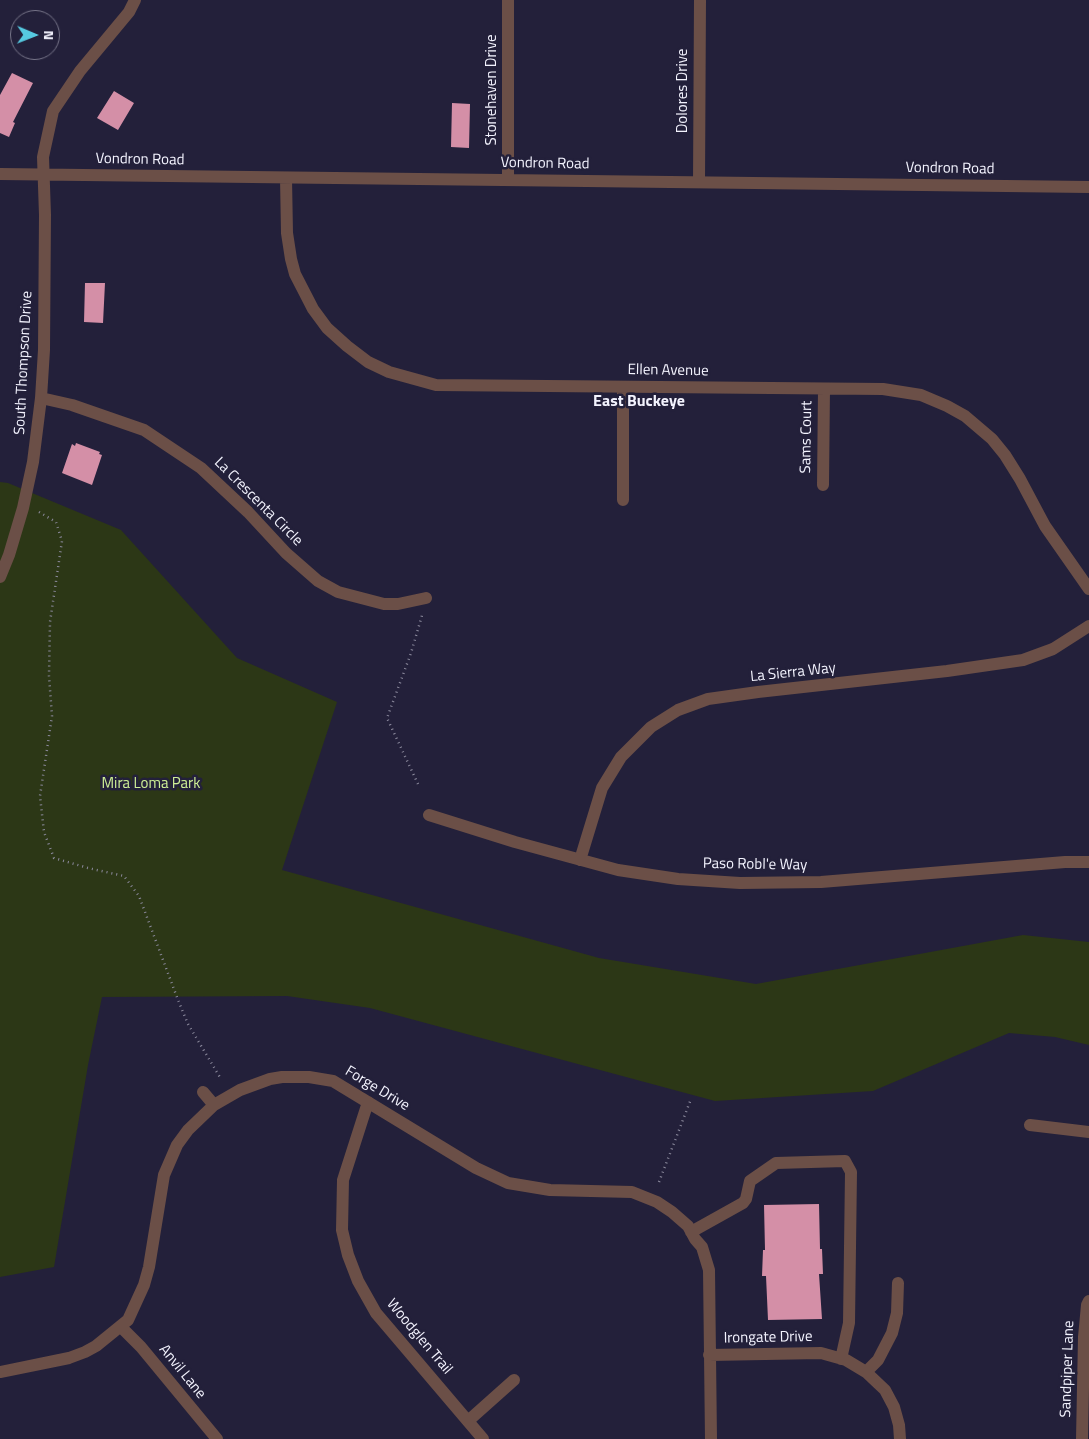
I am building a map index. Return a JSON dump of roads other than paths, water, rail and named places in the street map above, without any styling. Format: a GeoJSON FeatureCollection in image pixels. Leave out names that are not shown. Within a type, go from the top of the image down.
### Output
{"type":"FeatureCollection","features":[{"type":"Feature","properties":{"kind":"street","name":"South Thompson Drive"},"geometry":{"type":"LineString","coordinates":[[0,578],[23,508],[33,462],[41,398],[44,350],[45,215],[43,157],[53,111],[80,70],[128,12],[135,0]]}},
{"type":"Feature","properties":{"kind":"street","name":"Stonehaven Drive"},"geometry":{"type":"LineString","coordinates":[[508,0],[508,180]]}},
{"type":"Feature","properties":{"kind":"street","name":"Dolores Drive"},"geometry":{"type":"LineString","coordinates":[[699,182],[700,0]]}},
{"type":"Feature","properties":{"kind":"street","name":"Vondron Road"},"geometry":{"type":"LineString","coordinates":[[0,174],[1089,187]]}},
{"type":"Feature","properties":{"kind":"street","name":"Ellen Avenue"},"geometry":{"type":"LineString","coordinates":[[286,178],[287,233],[295,274],[313,309],[327,328],[368,362],[389,372],[436,385],[883,389],[909,393],[947,406],[965,416],[987,434],[1005,455],[1045,526],[1089,589]]}},
{"type":"Feature","properties":{"kind":"street"},"geometry":{"type":"LineString","coordinates":[[623,386],[623,500]]}},
{"type":"Feature","properties":{"kind":"street","name":"Sams Court"},"geometry":{"type":"LineString","coordinates":[[823,485],[824,389]]}},
{"type":"Feature","properties":{"kind":"street","name":"La Crescenta Circle"},"geometry":{"type":"LineString","coordinates":[[41,398],[72,406],[144,430],[201,468],[248,512],[286,553],[318,581],[338,592],[384,604],[398,604],[426,598]]}},
{"type":"Feature","properties":{"kind":"street","name":"La Sierra Way"},"geometry":{"type":"LineString","coordinates":[[580,860],[602,788],[621,757],[651,727],[678,710],[708,699],[1023,660],[1053,649],[1089,626]]}},
{"type":"Feature","properties":{"kind":"street","name":"Paso Robl'e Way"},"geometry":{"type":"LineString","coordinates":[[429,815],[618,870],[678,879],[740,883],[821,882],[1065,862],[1089,862]]}},
{"type":"Feature","properties":{"kind":"street","name":"Forge Drive"},"geometry":{"type":"LineString","coordinates":[[0,1372],[68,1358],[85,1352],[121,1327],[128,1320],[144,1285],[149,1267],[164,1175],[171,1158],[188,1130],[214,1105],[256,1083],[282,1077],[309,1078],[333,1081],[476,1168],[508,1183],[550,1190],[632,1192],[650,1199],[672,1212],[688,1226],[702,1247],[709,1270],[711,1439]]}},
{"type":"Feature","properties":{"kind":"street"},"geometry":{"type":"LineString","coordinates":[[202,1092],[214,1105]]}},
{"type":"Feature","properties":{"kind":"street","name":"Woodglen Trail"},"geometry":{"type":"LineString","coordinates":[[368,1102],[343,1180],[342,1230],[348,1255],[358,1281],[376,1313],[483,1439]]}},
{"type":"Feature","properties":{"kind":"street"},"geometry":{"type":"LineString","coordinates":[[1030,1124],[1089,1132]]}},
{"type":"Feature","properties":{"kind":"street"},"geometry":{"type":"LineString","coordinates":[[691,1232],[743,1203],[746,1199],[750,1182],[776,1163],[845,1162],[850,1172],[849,1323],[841,1359]]}},
{"type":"Feature","properties":{"kind":"street"},"geometry":{"type":"LineString","coordinates":[[866,1372],[878,1360],[892,1333],[897,1314],[898,1283]]}},
{"type":"Feature","properties":{"kind":"street","name":"Sandpiper Lane"},"geometry":{"type":"LineString","coordinates":[[1082,1439],[1084,1337],[1089,1301]]}},
{"type":"Feature","properties":{"kind":"street","name":"Anvil Lane"},"geometry":{"type":"LineString","coordinates":[[121,1327],[141,1347],[217,1439]]}},
{"type":"Feature","properties":{"kind":"street","name":"Irongate Drive"},"geometry":{"type":"LineString","coordinates":[[709,1356],[821,1353],[841,1359],[866,1372],[884,1390],[894,1407],[899,1425],[900,1439]]}},
{"type":"Feature","properties":{"kind":"street"},"geometry":{"type":"LineString","coordinates":[[468,1421],[514,1380]]}},
{"type":"Feature","properties":{"kind":"district","name":"East Buckeye"},"geometry":{"type":"Point","coordinates":[639,402]}},
{"type":"Feature","properties":{"kind":"park label","name":"Mira Loma Park"},"geometry":{"type":"Point","coordinates":[151,784]}}]}
